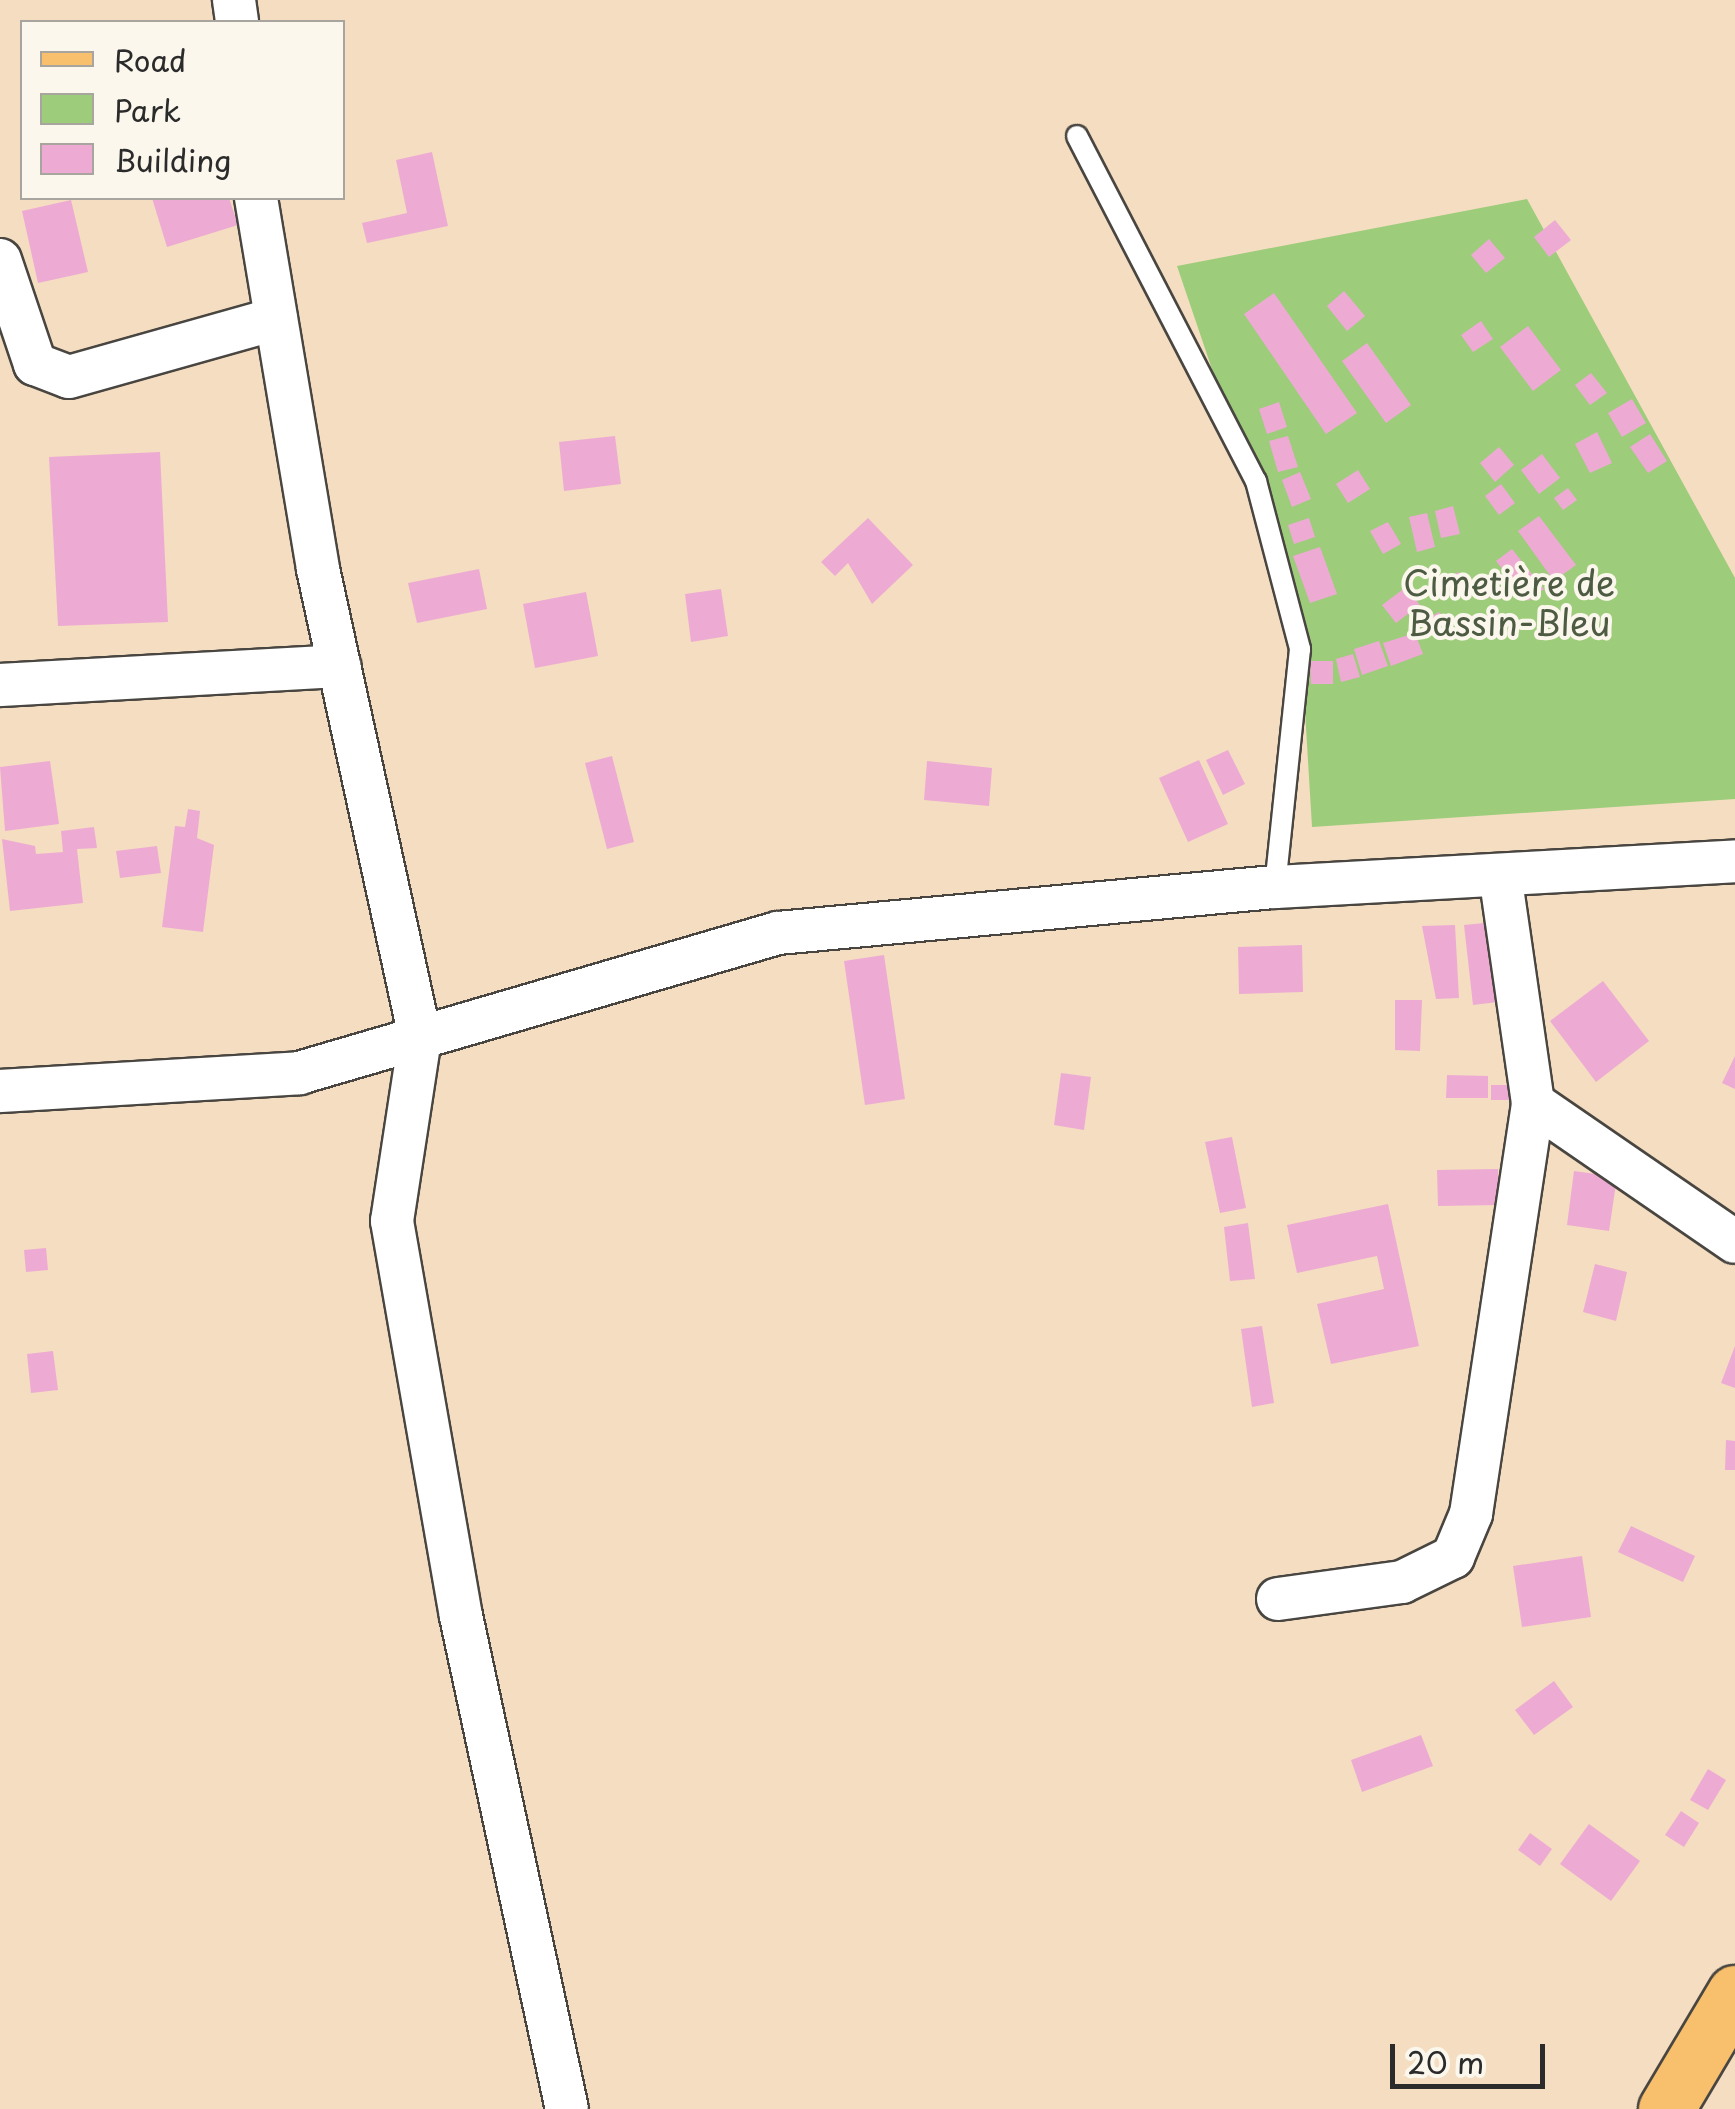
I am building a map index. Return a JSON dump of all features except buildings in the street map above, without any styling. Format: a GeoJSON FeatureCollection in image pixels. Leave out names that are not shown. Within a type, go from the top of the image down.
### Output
{"type":"FeatureCollection","features":[{"type":"Feature","properties":{"kind":"main road"},"geometry":{"type":"LineString","coordinates":[[1666,2109],[1735,1994]]}},
{"type":"Feature","properties":{"kind":"street"},"geometry":{"type":"LineString","coordinates":[[256,200],[339,666],[420,1038],[392,1221],[461,1616],[567,2109]]}},
{"type":"Feature","properties":{"kind":"street"},"geometry":{"type":"LineString","coordinates":[[0,260],[35,364],[69,376],[276,319]]}},
{"type":"Feature","properties":{"kind":"street"},"geometry":{"type":"LineString","coordinates":[[0,685],[339,666]]}},
{"type":"Feature","properties":{"kind":"street"},"geometry":{"type":"LineString","coordinates":[[0,1091],[299,1073],[778,933],[1275,887],[1735,861]]}},
{"type":"Feature","properties":{"kind":"street"},"geometry":{"type":"LineString","coordinates":[[1278,1599],[1402,1582],[1453,1557],[1471,1514],[1534,1103],[1500,874]]}},
{"type":"Feature","properties":{"kind":"street"},"geometry":{"type":"LineString","coordinates":[[1534,1103],[1735,1242]]}},
{"type":"Feature","properties":{"kind":"lane"},"geometry":{"type":"LineString","coordinates":[[1077,136],[1256,481],[1300,649],[1275,887]]}},
{"type":"Feature","properties":{"kind":"green space","name":"Cimetière de Bassin-Bleu"},"geometry":{"type":"Polygon","coordinates":[[[1527,199],[1735,578],[1735,799],[1312,827],[1300,628],[1177,266],[1527,199]]]}}]}
